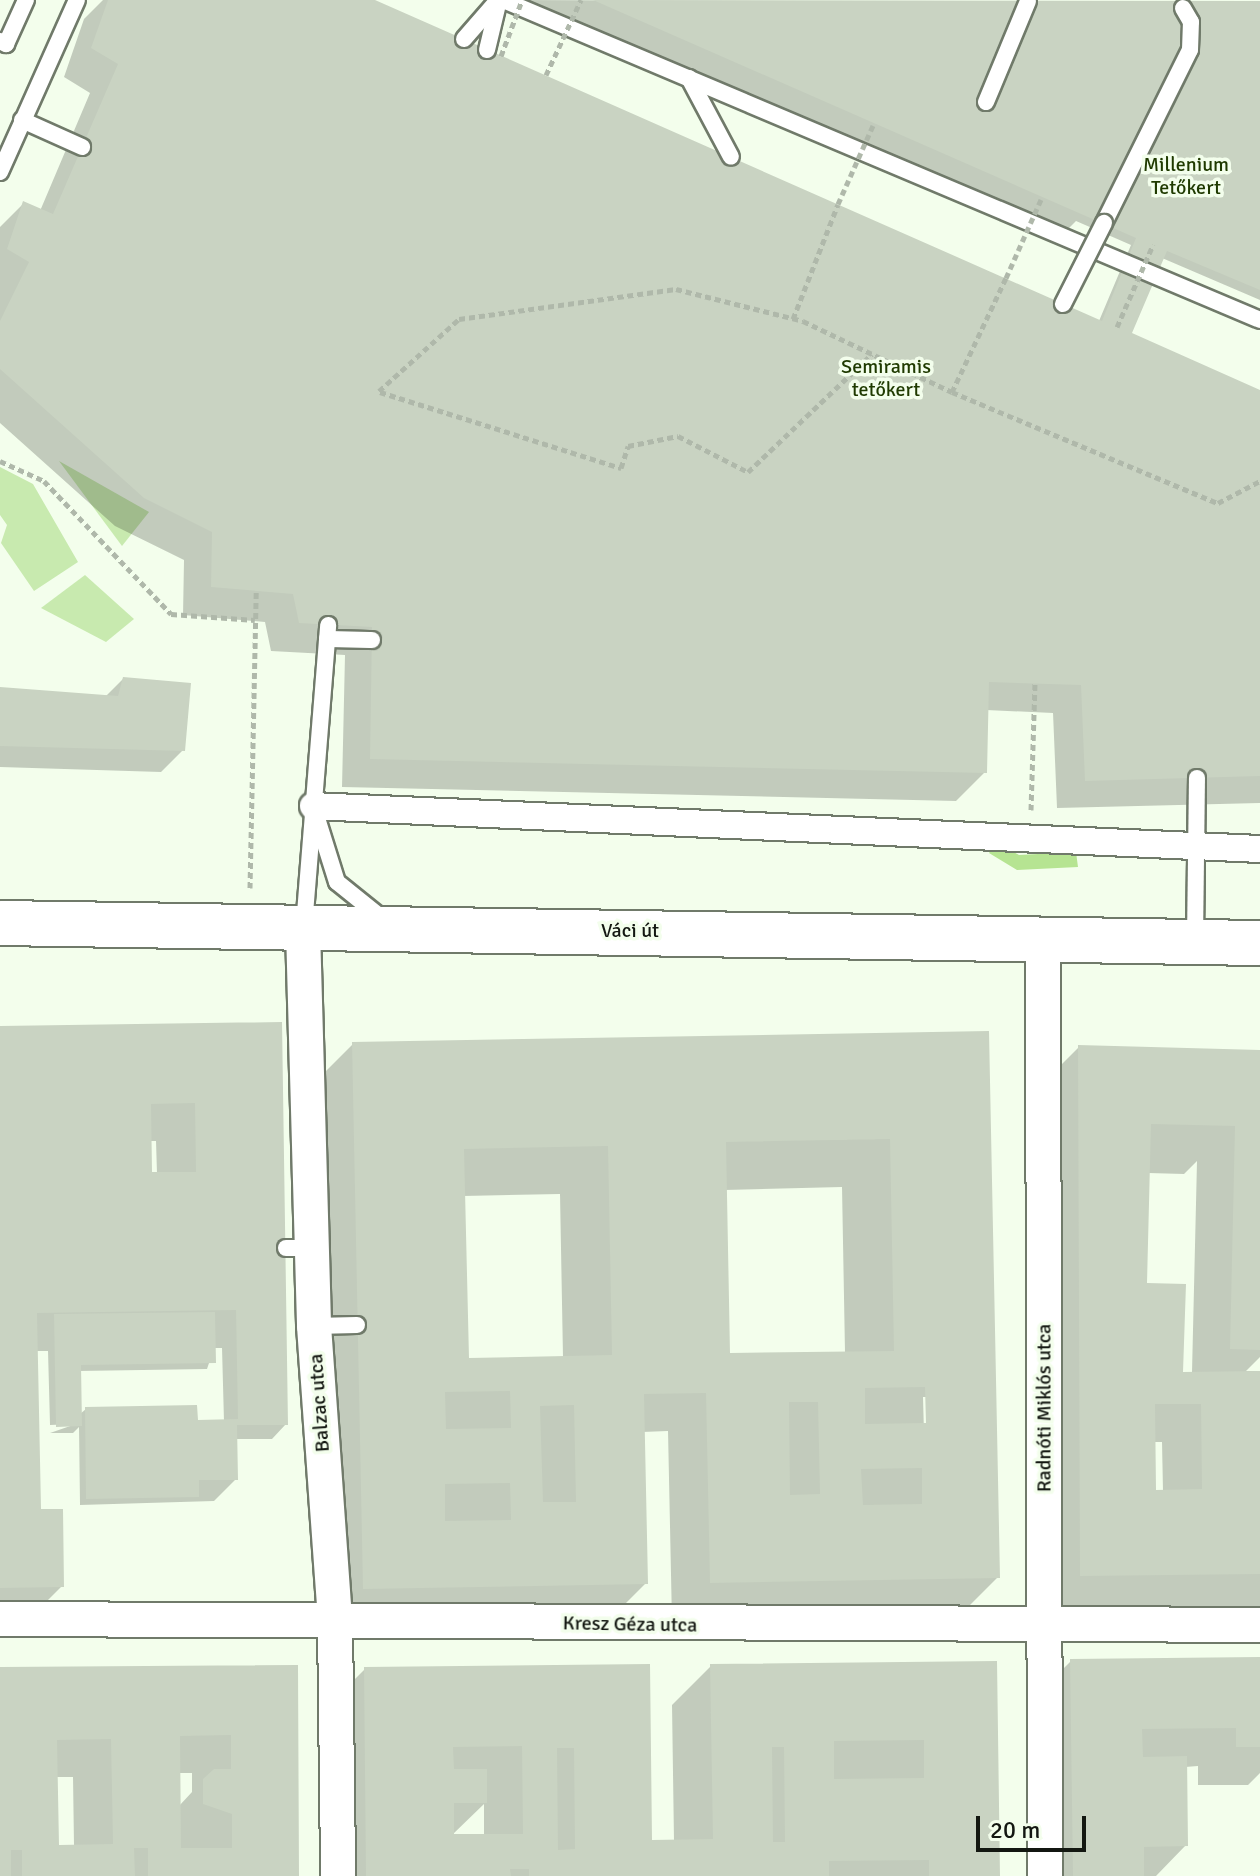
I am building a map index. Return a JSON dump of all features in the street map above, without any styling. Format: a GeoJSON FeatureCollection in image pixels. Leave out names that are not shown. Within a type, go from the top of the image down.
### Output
{"type":"FeatureCollection","features":[{"type":"Feature","properties":{"kind":"main road","name":"Váci út"},"geometry":{"type":"LineString","coordinates":[[0,923],[1260,943]]}},
{"type":"Feature","properties":{"kind":"street"},"geometry":{"type":"LineString","coordinates":[[313,806],[1260,849]]}},
{"type":"Feature","properties":{"kind":"street","name":"Balzac utca"},"geometry":{"type":"LineString","coordinates":[[303,930],[299,1248],[314,1326],[335,1621],[338,1876]]}},
{"type":"Feature","properties":{"kind":"street","name":"Radnóti Miklós utca"},"geometry":{"type":"LineString","coordinates":[[1043,939],[1045,1876]]}},
{"type":"Feature","properties":{"kind":"street","name":"Kresz Géza utca"},"geometry":{"type":"LineString","coordinates":[[0,1619],[1044,1628],[1260,1625]]}},
{"type":"Feature","properties":{"kind":"lane"},"geometry":{"type":"LineString","coordinates":[[0,41],[6,44],[26,0]]}},
{"type":"Feature","properties":{"kind":"lane"},"geometry":{"type":"LineString","coordinates":[[0,172],[77,0]]}},
{"type":"Feature","properties":{"kind":"lane"},"geometry":{"type":"LineString","coordinates":[[464,39],[500,0]]}},
{"type":"Feature","properties":{"kind":"lane"},"geometry":{"type":"LineString","coordinates":[[494,53],[500,0]]}},
{"type":"Feature","properties":{"kind":"lane"},"geometry":{"type":"LineString","coordinates":[[500,0],[1260,320]]}},
{"type":"Feature","properties":{"kind":"lane"},"geometry":{"type":"LineString","coordinates":[[986,102],[1028,1]]}},
{"type":"Feature","properties":{"kind":"lane"},"geometry":{"type":"LineString","coordinates":[[1063,304],[1190,50],[1191,22],[1183,8]]}},
{"type":"Feature","properties":{"kind":"lane"},"geometry":{"type":"LineString","coordinates":[[689,78],[731,157]]}},
{"type":"Feature","properties":{"kind":"lane"},"geometry":{"type":"LineString","coordinates":[[22,120],[82,147]]}},
{"type":"Feature","properties":{"kind":"lane"},"geometry":{"type":"LineString","coordinates":[[303,930],[327,632],[372,640]]}},
{"type":"Feature","properties":{"kind":"lane"},"geometry":{"type":"LineString","coordinates":[[1195,942],[1197,778]]}},
{"type":"Feature","properties":{"kind":"lane"},"geometry":{"type":"LineString","coordinates":[[313,806],[337,882],[397,930]]}},
{"type":"Feature","properties":{"kind":"lane"},"geometry":{"type":"LineString","coordinates":[[314,1326],[357,1325]]}},
{"type":"Feature","properties":{"kind":"path"},"geometry":{"type":"LineString","coordinates":[[494,53],[522,0]]}},
{"type":"Feature","properties":{"kind":"path"},"geometry":{"type":"LineString","coordinates":[[546,75],[581,0]]}},
{"type":"Feature","properties":{"kind":"path"},"geometry":{"type":"LineString","coordinates":[[793,319],[874,123]]}},
{"type":"Feature","properties":{"kind":"path"},"geometry":{"type":"LineString","coordinates":[[952,392],[1042,197]]}},
{"type":"Feature","properties":{"kind":"path"},"geometry":{"type":"LineString","coordinates":[[1117,327],[1153,245]]}},
{"type":"Feature","properties":{"kind":"path"},"geometry":{"type":"LineString","coordinates":[[872,354],[748,472],[678,436],[628,446],[621,468],[379,391],[459,319],[676,289],[793,319],[872,354],[952,392],[1218,503],[1260,481]]}},
{"type":"Feature","properties":{"kind":"path"},"geometry":{"type":"LineString","coordinates":[[0,461],[44,481],[171,614],[255,620]]}},
{"type":"Feature","properties":{"kind":"path"},"geometry":{"type":"LineString","coordinates":[[250,929],[256,591]]}},
{"type":"Feature","properties":{"kind":"path"},"geometry":{"type":"LineString","coordinates":[[1031,839],[1035,683]]}},
{"type":"Feature","properties":{"kind":"shaded area"},"geometry":{"type":"Polygon","coordinates":[[[59,461],[149,512],[122,546],[59,461]]]}},
{"type":"Feature","properties":{"kind":"shaded area"},"geometry":{"type":"Polygon","coordinates":[[[0,467],[33,484],[78,562],[34,591],[1,543],[7,525],[0,515],[0,467]]]}},
{"type":"Feature","properties":{"kind":"shaded area"},"geometry":{"type":"Polygon","coordinates":[[[85,575],[134,619],[106,642],[41,608],[85,575]]]}},
{"type":"Feature","properties":{"kind":"shaded area"},"geometry":{"type":"Polygon","coordinates":[[[996,842],[1019,855],[1076,852],[1078,867],[1017,870],[989,853],[996,842]]]}},
{"type":"Feature","properties":{"kind":"building"},"geometry":{"type":"Polygon","coordinates":[[[108,0],[375,0],[1102,321],[1136,238],[593,0],[1260,1],[1260,290],[1167,251],[1132,333],[1260,390],[1260,776],[1085,781],[1081,685],[989,682],[987,773],[370,759],[372,627],[299,623],[293,594],[211,587],[212,532],[144,498],[0,369],[0,321],[29,262],[7,249],[23,201],[53,214],[118,64],[91,48],[108,0]]]}},
{"type":"Feature","properties":{"kind":"building"},"geometry":{"type":"Polygon","coordinates":[[[123,677],[191,683],[185,751],[0,746],[0,687],[118,696],[123,677]]]}},
{"type":"Feature","properties":{"kind":"building"},"geometry":{"type":"Polygon","coordinates":[[[282,1022],[288,1425],[237,1425],[238,1480],[199,1480],[199,1497],[86,1499],[85,1407],[197,1405],[198,1420],[238,1419],[236,1310],[37,1313],[41,1509],[63,1509],[64,1587],[0,1588],[0,1026],[282,1022]],[[195,1103],[151,1104],[152,1172],[196,1172],[195,1103]]]}},
{"type":"Feature","properties":{"kind":"building"},"geometry":{"type":"Polygon","coordinates":[[[989,1031],[1000,1578],[710,1583],[706,1393],[644,1394],[648,1584],[363,1589],[352,1042],[989,1031]],[[890,1139],[726,1142],[730,1353],[894,1351],[890,1139]],[[608,1146],[464,1149],[469,1358],[612,1355],[608,1146]],[[925,1387],[865,1388],[865,1424],[926,1423],[925,1387]],[[510,1391],[445,1392],[446,1429],[511,1428],[510,1391]],[[789,1402],[790,1495],[820,1494],[818,1402],[789,1402]],[[574,1405],[540,1406],[543,1502],[576,1502],[574,1405]],[[922,1468],[861,1469],[863,1505],[922,1504],[922,1468]],[[510,1483],[445,1484],[445,1521],[511,1520],[510,1483]]]}},
{"type":"Feature","properties":{"kind":"building"},"geometry":{"type":"Polygon","coordinates":[[[1078,1045],[1260,1050],[1260,1350],[1230,1349],[1235,1126],[1151,1124],[1147,1283],[1186,1284],[1183,1372],[1260,1371],[1260,1574],[1080,1576],[1078,1045]],[[1155,1404],[1156,1490],[1202,1489],[1201,1404],[1155,1404]]]}},
{"type":"Feature","properties":{"kind":"building"},"geometry":{"type":"Polygon","coordinates":[[[215,1312],[216,1363],[81,1365],[82,1426],[56,1427],[54,1314],[215,1312]]]}},
{"type":"Feature","properties":{"kind":"building"},"geometry":{"type":"Polygon","coordinates":[[[1260,1657],[1260,1747],[1236,1747],[1236,1728],[1142,1729],[1143,1757],[1187,1756],[1188,1846],[1144,1847],[1144,1876],[1073,1876],[1070,1659],[1260,1657]]]}},
{"type":"Feature","properties":{"kind":"building"},"geometry":{"type":"Polygon","coordinates":[[[997,1661],[1000,1876],[929,1876],[929,1860],[829,1861],[829,1876],[529,1876],[529,1869],[510,1869],[511,1876],[366,1876],[364,1667],[650,1664],[652,1840],[713,1839],[710,1664],[997,1661]],[[924,1740],[834,1741],[834,1779],[924,1778],[924,1740]],[[522,1746],[453,1747],[454,1769],[487,1769],[487,1803],[454,1803],[454,1834],[523,1834],[522,1746]],[[772,1747],[773,1842],[785,1842],[784,1747],[772,1747]],[[557,1748],[558,1850],[575,1849],[574,1748],[557,1748]]]}},
{"type":"Feature","properties":{"kind":"building"},"geometry":{"type":"Polygon","coordinates":[[[298,1665],[299,1876],[148,1876],[148,1848],[134,1848],[135,1876],[22,1876],[22,1850],[11,1850],[11,1876],[0,1876],[0,1667],[298,1665]],[[231,1735],[180,1736],[181,1848],[232,1848],[232,1814],[203,1804],[203,1779],[214,1769],[231,1769],[231,1735]],[[111,1739],[57,1740],[59,1845],[113,1844],[111,1739]]]}},
{"type":"Feature","properties":{"kind":"park label","name":"Millenium Tetőkert"},"geometry":{"type":"Point","coordinates":[1186,176]}},
{"type":"Feature","properties":{"kind":"park label","name":"Semiramis tetőkert"},"geometry":{"type":"Point","coordinates":[886,378]}}]}
